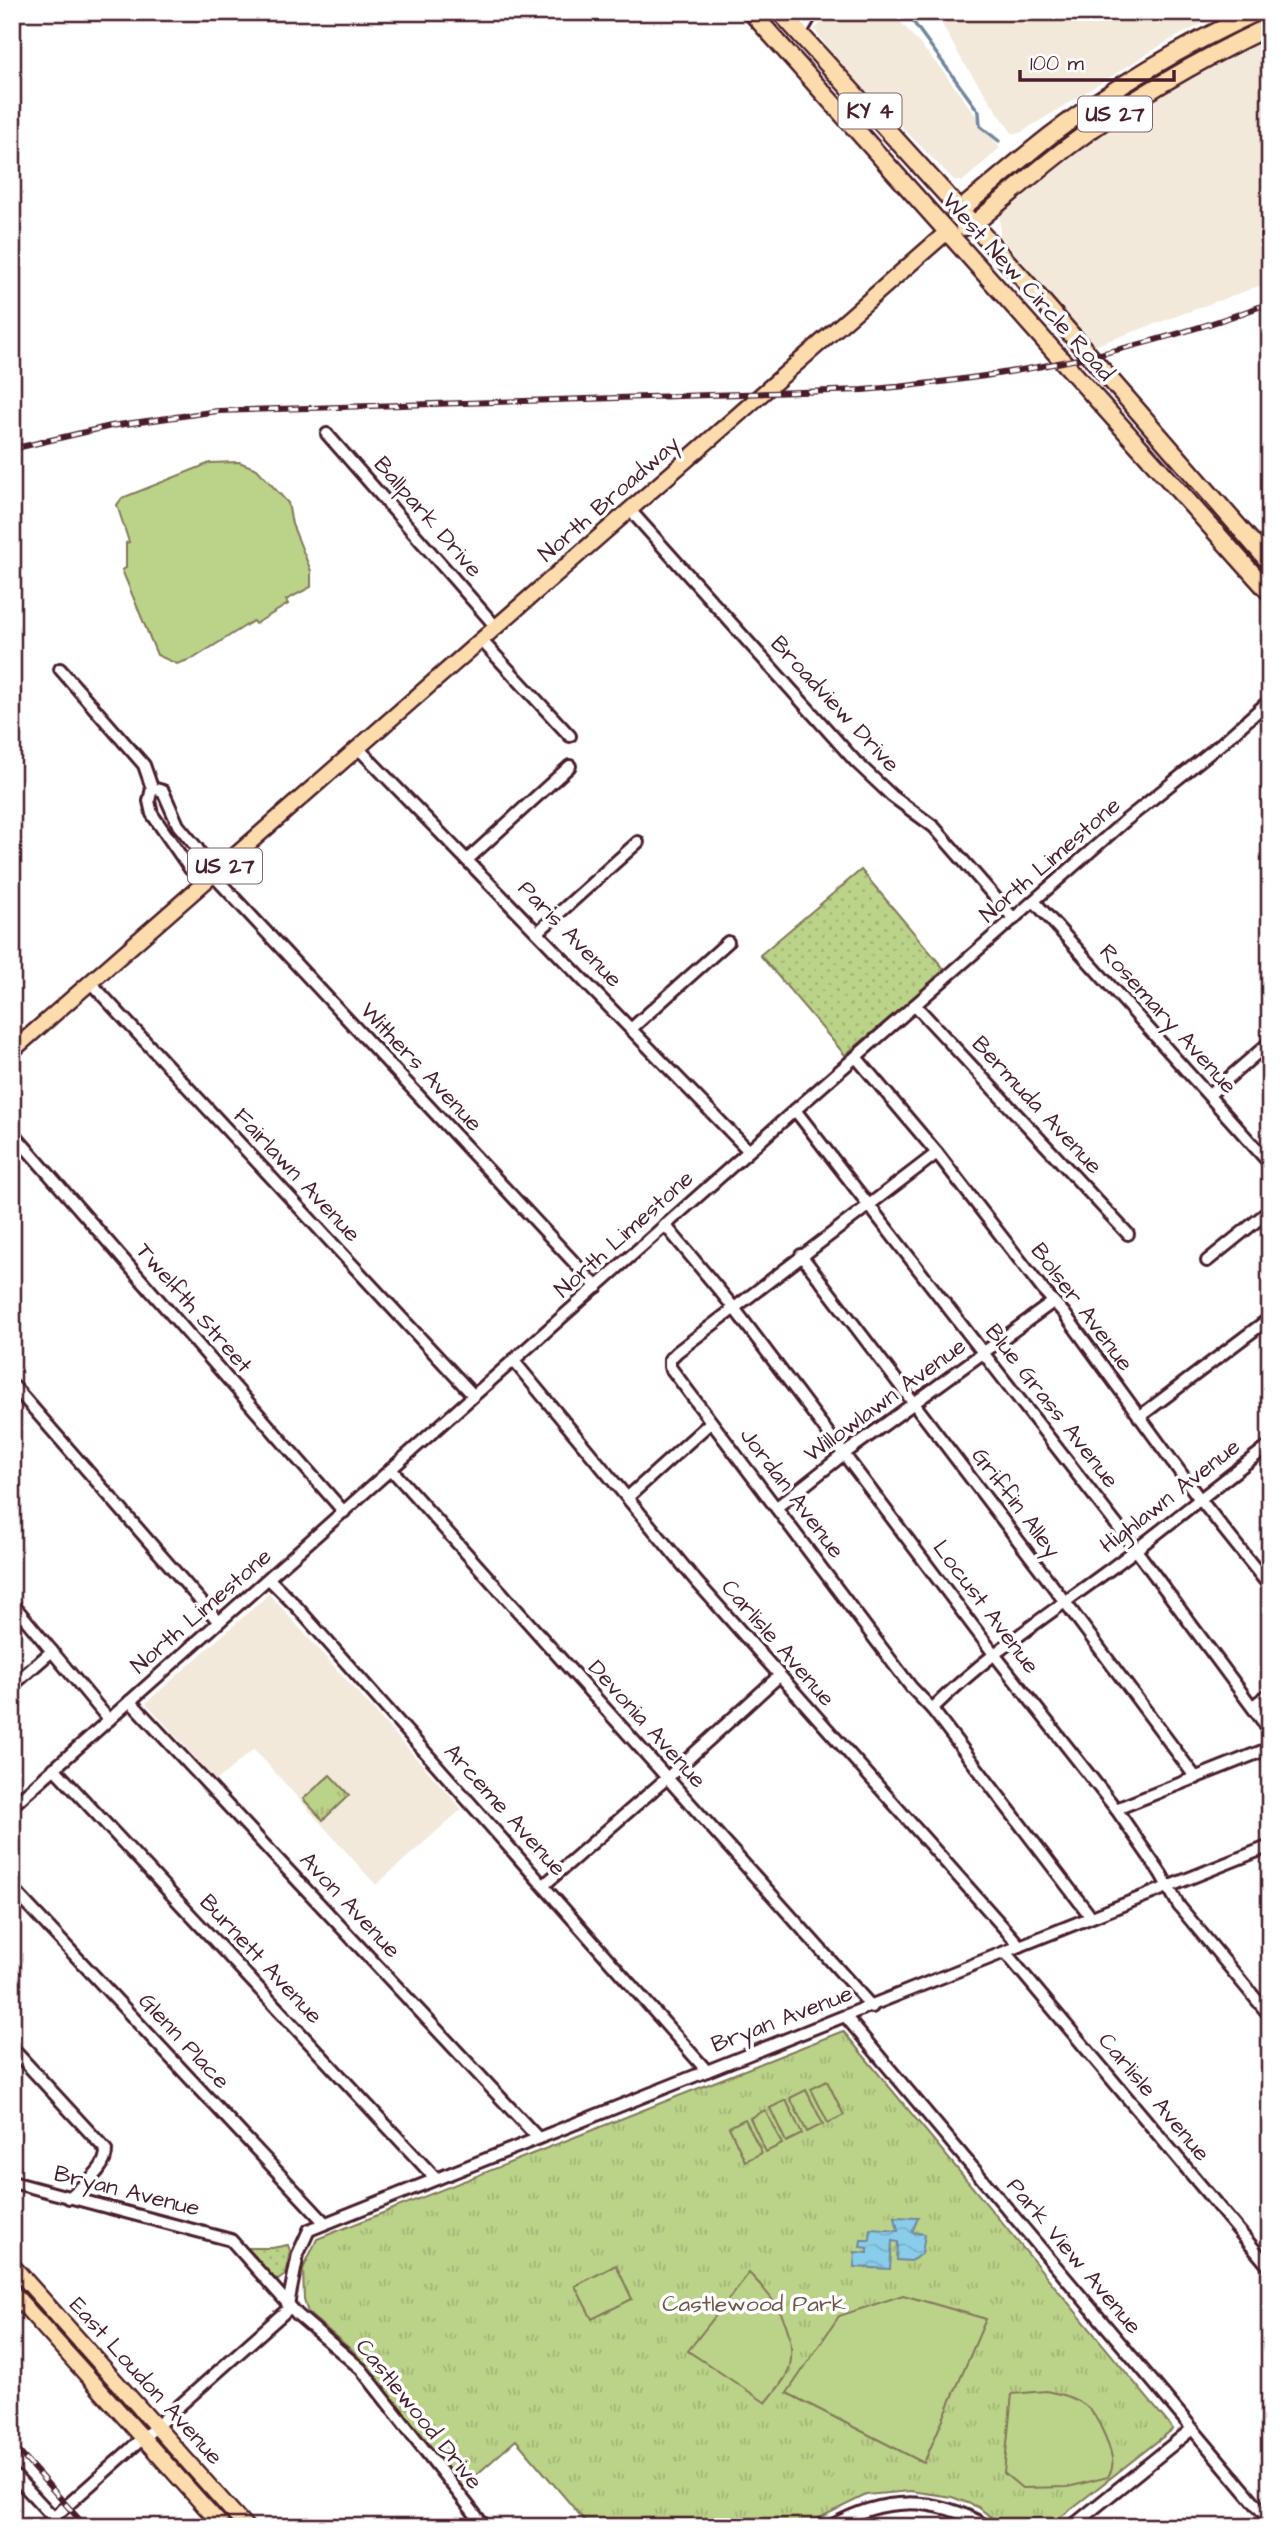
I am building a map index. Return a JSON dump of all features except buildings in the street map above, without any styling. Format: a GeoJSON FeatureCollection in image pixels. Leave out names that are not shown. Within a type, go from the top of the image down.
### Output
{"type":"FeatureCollection","features":[{"type":"Feature","properties":{"kind":"highway","name":"West New Circle Road"},"geometry":{"type":"LineString","coordinates":[[751,12],[1270,593]]}},
{"type":"Feature","properties":{"kind":"highway","name":"West New Circle Road"},"geometry":{"type":"LineString","coordinates":[[780,12],[974,224],[1270,563]]}},
{"type":"Feature","properties":{"kind":"highway","name":"North Broadway"},"geometry":{"type":"LineString","coordinates":[[948,231],[960,210],[1052,135],[1103,99],[1185,48],[1257,12]]}},
{"type":"Feature","properties":{"kind":"highway","name":"US 27"},"geometry":{"type":"LineString","coordinates":[[948,231],[974,224],[1068,146],[1120,110],[1198,62],[1270,26]]}},
{"type":"Feature","properties":{"kind":"main road","name":"North Broadway"},"geometry":{"type":"LineString","coordinates":[[12,1051],[948,231]]}},
{"type":"Feature","properties":{"kind":"main road","name":"East Loudon Avenue"},"geometry":{"type":"LineString","coordinates":[[12,2265],[246,2527]]}},
{"type":"Feature","properties":{"kind":"main road","name":"East Loudon Avenue"},"geometry":{"type":"LineString","coordinates":[[17,2298],[223,2527]]}},
{"type":"Feature","properties":{"kind":"street"},"geometry":{"type":"LineString","coordinates":[[800,34],[813,12]]}},
{"type":"Feature","properties":{"kind":"street","name":"Ballpark Drive"},"geometry":{"type":"LineString","coordinates":[[327,434],[497,628]]}},
{"type":"Feature","properties":{"kind":"street","name":"Broadview Drive"},"geometry":{"type":"LineString","coordinates":[[630,510],[855,761],[892,796],[934,827],[1014,919]]}},
{"type":"Feature","properties":{"kind":"street"},"geometry":{"type":"LineString","coordinates":[[482,641],[570,736]]}},
{"type":"Feature","properties":{"kind":"street"},"geometry":{"type":"LineString","coordinates":[[61,668],[144,765],[152,788],[149,801],[152,814],[190,869],[214,876]]}},
{"type":"Feature","properties":{"kind":"street","name":"North Limestone"},"geometry":{"type":"LineString","coordinates":[[12,1806],[665,1224],[1126,820],[1222,743],[1270,700]]}},
{"type":"Feature","properties":{"kind":"street","name":"Paris Avenue"},"geometry":{"type":"LineString","coordinates":[[359,749],[749,1151]]}},
{"type":"Feature","properties":{"kind":"street"},"geometry":{"type":"LineString","coordinates":[[467,860],[570,766]]}},
{"type":"Feature","properties":{"kind":"street"},"geometry":{"type":"LineString","coordinates":[[152,788],[163,791],[178,825],[197,848],[214,876]]}},
{"type":"Feature","properties":{"kind":"street"},"geometry":{"type":"LineString","coordinates":[[538,932],[638,842]]}},
{"type":"Feature","properties":{"kind":"street","name":"Withers Avenue"},"geometry":{"type":"LineString","coordinates":[[214,876],[597,1287]]}},
{"type":"Feature","properties":{"kind":"street","name":"Rosemary Avenue"},"geometry":{"type":"LineString","coordinates":[[1034,901],[1270,1164]]}},
{"type":"Feature","properties":{"kind":"street"},"geometry":{"type":"LineString","coordinates":[[632,1028],[728,942]]}},
{"type":"Feature","properties":{"kind":"street","name":"Fairlawn Avenue"},"geometry":{"type":"LineString","coordinates":[[91,983],[473,1395]]}},
{"type":"Feature","properties":{"kind":"street","name":"Bermuda Avenue"},"geometry":{"type":"LineString","coordinates":[[915,1005],[1128,1234]]}},
{"type":"Feature","properties":{"kind":"street"},"geometry":{"type":"LineString","coordinates":[[1209,1095],[1270,1042]]}},
{"type":"Feature","properties":{"kind":"street","name":"Bolser Avenue"},"geometry":{"type":"LineString","coordinates":[[856,1057],[937,1153],[1072,1323],[1199,1498],[1270,1587]]}},
{"type":"Feature","properties":{"kind":"street","name":"Blue Grass Avenue"},"geometry":{"type":"LineString","coordinates":[[795,1110],[1136,1550],[1270,1731]]}},
{"type":"Feature","properties":{"kind":"street","name":"Twelfth Street"},"geometry":{"type":"LineString","coordinates":[[12,1132],[344,1512]]}},
{"type":"Feature","properties":{"kind":"street","name":"Jordan Avenue"},"geometry":{"type":"LineString","coordinates":[[937,1153],[677,1352],[670,1359],[670,1367],[911,1687],[932,1709],[1091,1917]]}},
{"type":"Feature","properties":{"kind":"street"},"geometry":{"type":"LineString","coordinates":[[1207,1261],[1270,1210]]}},
{"type":"Feature","properties":{"kind":"street","name":"Locust Avenue"},"geometry":{"type":"LineString","coordinates":[[665,1224],[734,1308],[994,1654],[1116,1808],[1199,1931],[1270,2015]]}},
{"type":"Feature","properties":{"kind":"street","name":"Griffin Alley"},"geometry":{"type":"LineString","coordinates":[[801,1255],[1196,1779]]}},
{"type":"Feature","properties":{"kind":"street","name":"Willowlawn Avenue"},"geometry":{"type":"LineString","coordinates":[[777,1507],[844,1454],[1053,1302]]}},
{"type":"Feature","properties":{"kind":"street"},"geometry":{"type":"LineString","coordinates":[[1139,1417],[1270,1318]]}},
{"type":"Feature","properties":{"kind":"street","name":"Carlisle Avenue"},"geometry":{"type":"LineString","coordinates":[[513,1360],[696,1581],[1020,1946]]}},
{"type":"Feature","properties":{"kind":"street"},"geometry":{"type":"LineString","coordinates":[[12,1384],[218,1621]]}},
{"type":"Feature","properties":{"kind":"street"},"geometry":{"type":"LineString","coordinates":[[628,1497],[711,1422]]}},
{"type":"Feature","properties":{"kind":"street","name":"Highlawn Avenue"},"geometry":{"type":"LineString","coordinates":[[932,1709],[994,1654],[1136,1550],[1270,1445]]}},
{"type":"Feature","properties":{"kind":"street","name":"Devonia Avenue"},"geometry":{"type":"LineString","coordinates":[[391,1469],[872,2007]]}},
{"type":"Feature","properties":{"kind":"street","name":"Arceme Avenue"},"geometry":{"type":"LineString","coordinates":[[269,1579],[296,1606],[707,2071]]}},
{"type":"Feature","properties":{"kind":"street"},"geometry":{"type":"LineString","coordinates":[[12,1603],[109,1720]]}},
{"type":"Feature","properties":{"kind":"street"},"geometry":{"type":"LineString","coordinates":[[12,1686],[52,1651]]}},
{"type":"Feature","properties":{"kind":"street"},"geometry":{"type":"LineString","coordinates":[[544,1885],[779,1676]]}},
{"type":"Feature","properties":{"kind":"street"},"geometry":{"type":"LineString","coordinates":[[1253,1706],[1270,1693]]}},
{"type":"Feature","properties":{"kind":"street","name":"Avon Avenue"},"geometry":{"type":"LineString","coordinates":[[130,1700],[538,2138]]}},
{"type":"Feature","properties":{"kind":"street"},"geometry":{"type":"LineString","coordinates":[[1116,1808],[1270,1748]]}},
{"type":"Feature","properties":{"kind":"street","name":"Burnett Avenue"},"geometry":{"type":"LineString","coordinates":[[54,1768],[436,2179]]}},
{"type":"Feature","properties":{"kind":"street","name":"Bryan Avenue"},"geometry":{"type":"LineString","coordinates":[[290,2305],[298,2254],[309,2231],[326,2223],[1270,1846]]}},
{"type":"Feature","properties":{"kind":"street","name":"Glenn Place"},"geometry":{"type":"LineString","coordinates":[[12,1888],[326,2223]]}},
{"type":"Feature","properties":{"kind":"street","name":"Carlisle Avenue"},"geometry":{"type":"LineString","coordinates":[[1005,1952],[1270,2268]]}},
{"type":"Feature","properties":{"kind":"street","name":"Park View Avenue"},"geometry":{"type":"LineString","coordinates":[[846,2017],[1270,2521]]}},
{"type":"Feature","properties":{"kind":"street"},"geometry":{"type":"LineString","coordinates":[[12,2048],[106,2150],[106,2161],[69,2198]]}},
{"type":"Feature","properties":{"kind":"street","name":"Bryan Avenue"},"geometry":{"type":"LineString","coordinates":[[12,2182],[231,2240]]}},
{"type":"Feature","properties":{"kind":"street","name":"Castlewood Drive"},"geometry":{"type":"LineString","coordinates":[[231,2240],[290,2305],[361,2369],[485,2527]]}},
{"type":"Feature","properties":{"kind":"street"},"geometry":{"type":"LineString","coordinates":[[17,2298],[35,2291]]}},
{"type":"Feature","properties":{"kind":"street"},"geometry":{"type":"LineString","coordinates":[[43,2527],[281,2316],[290,2305]]}},
{"type":"Feature","properties":{"kind":"street"},"geometry":{"type":"LineString","coordinates":[[1071,2527],[1192,2429]]}},
{"type":"Feature","properties":{"kind":"street"},"geometry":{"type":"LineString","coordinates":[[12,2473],[53,2517]]}},
{"type":"Feature","properties":{"kind":"street"},"geometry":{"type":"LineString","coordinates":[[829,2527],[853,2514],[897,2502],[942,2507],[975,2519],[988,2527]]}},
{"type":"Feature","properties":{"kind":"shaded area"},"geometry":{"type":"Polygon","coordinates":[[[819,12],[892,12],[942,70],[1000,148],[962,182],[954,180],[841,66],[814,29],[826,20],[819,12]]]}},
{"type":"Feature","properties":{"kind":"shaded area"},"geometry":{"type":"Polygon","coordinates":[[[935,12],[1224,12],[1165,43],[1020,133],[1012,133],[962,60],[935,12]]]}},
{"type":"Feature","properties":{"kind":"shaded area"},"geometry":{"type":"Polygon","coordinates":[[[1270,33],[1270,282],[1094,346],[1000,236],[1000,216],[1011,200],[1120,117],[1165,89],[1270,33]]]}},
{"type":"Feature","properties":{"kind":"shaded area"},"geometry":{"type":"Polygon","coordinates":[[[269,1594],[462,1809],[376,1885],[254,1749],[216,1781],[146,1703],[269,1594]]]}},
{"type":"Feature","properties":{"kind":"green space"},"geometry":{"type":"Polygon","coordinates":[[[239,462],[257,469],[288,503],[292,524],[311,571],[311,587],[286,600],[288,604],[255,624],[253,621],[194,658],[177,664],[157,655],[122,570],[126,568],[126,543],[129,542],[117,505],[122,498],[210,463],[239,462]]]}},
{"type":"Feature","properties":{"kind":"green space"},"geometry":{"type":"Polygon","coordinates":[[[861,870],[946,971],[845,1055],[760,955],[861,870]]]}},
{"type":"Feature","properties":{"kind":"green space"},"geometry":{"type":"Polygon","coordinates":[[[330,1775],[349,1795],[323,1820],[303,1799],[330,1775]]]}},
{"type":"Feature","properties":{"kind":"green space","name":"Castlewood Park"},"geometry":{"type":"Polygon","coordinates":[[[843,2031],[1173,2429],[1048,2527],[1004,2527],[978,2507],[952,2497],[911,2491],[866,2495],[819,2518],[810,2527],[590,2527],[516,2440],[459,2490],[355,2353],[308,2313],[304,2300],[303,2269],[317,2239],[843,2031]]]}},
{"type":"Feature","properties":{"kind":"green space"},"geometry":{"type":"Polygon","coordinates":[[[827,2081],[844,2115],[828,2123],[811,2089],[827,2081]]]}},
{"type":"Feature","properties":{"kind":"green space"},"geometry":{"type":"Polygon","coordinates":[[[806,2090],[823,2124],[807,2132],[790,2098],[806,2090]]]}},
{"type":"Feature","properties":{"kind":"green space"},"geometry":{"type":"Polygon","coordinates":[[[786,2100],[802,2134],[786,2142],[770,2108],[786,2100]]]}},
{"type":"Feature","properties":{"kind":"green space"},"geometry":{"type":"Polygon","coordinates":[[[765,2110],[782,2144],[766,2152],[750,2118],[765,2110]]]}},
{"type":"Feature","properties":{"kind":"green space"},"geometry":{"type":"Polygon","coordinates":[[[745,2119],[762,2153],[745,2161],[729,2127],[745,2119]]]}},
{"type":"Feature","properties":{"kind":"green space"},"geometry":{"type":"Polygon","coordinates":[[[288,2245],[290,2251],[285,2275],[278,2280],[272,2277],[248,2248],[272,2248],[288,2245]]]}},
{"type":"Feature","properties":{"kind":"green space"},"geometry":{"type":"Polygon","coordinates":[[[616,2265],[632,2299],[592,2319],[575,2286],[616,2265]]]}},
{"type":"Feature","properties":{"kind":"green space"},"geometry":{"type":"Polygon","coordinates":[[[749,2273],[775,2303],[787,2326],[790,2339],[789,2371],[766,2403],[688,2351],[749,2273]]]}},
{"type":"Feature","properties":{"kind":"green space"},"geometry":{"type":"Polygon","coordinates":[[[903,2295],[986,2319],[924,2463],[787,2393],[839,2316],[903,2295]]]}},
{"type":"Feature","properties":{"kind":"green space"},"geometry":{"type":"Polygon","coordinates":[[[1046,2391],[1073,2398],[1096,2418],[1111,2453],[1112,2468],[1108,2477],[1068,2487],[1022,2488],[1004,2473],[1012,2394],[1046,2391]]]}},
{"type":"Feature","properties":{"kind":"water"},"geometry":{"type":"Polygon","coordinates":[[[895,2217],[918,2218],[912,2232],[925,2234],[922,2254],[911,2261],[897,2260],[898,2242],[892,2241],[890,2269],[854,2267],[855,2252],[868,2253],[868,2248],[860,2247],[861,2240],[870,2240],[871,2229],[898,2231],[895,2217]]]}},
{"type":"Feature","properties":{"kind":"waterway"},"geometry":{"type":"LineString","coordinates":[[906,12],[979,112],[980,126],[999,141]]}},
{"type":"Feature","properties":{"kind":"railway"},"geometry":{"type":"LineString","coordinates":[[12,449],[111,426],[218,411],[863,390],[915,385],[1069,361],[1171,336],[1270,303]]}},
{"type":"Feature","properties":{"kind":"railway"},"geometry":{"type":"LineString","coordinates":[[12,2444],[86,2527]]}}]}
